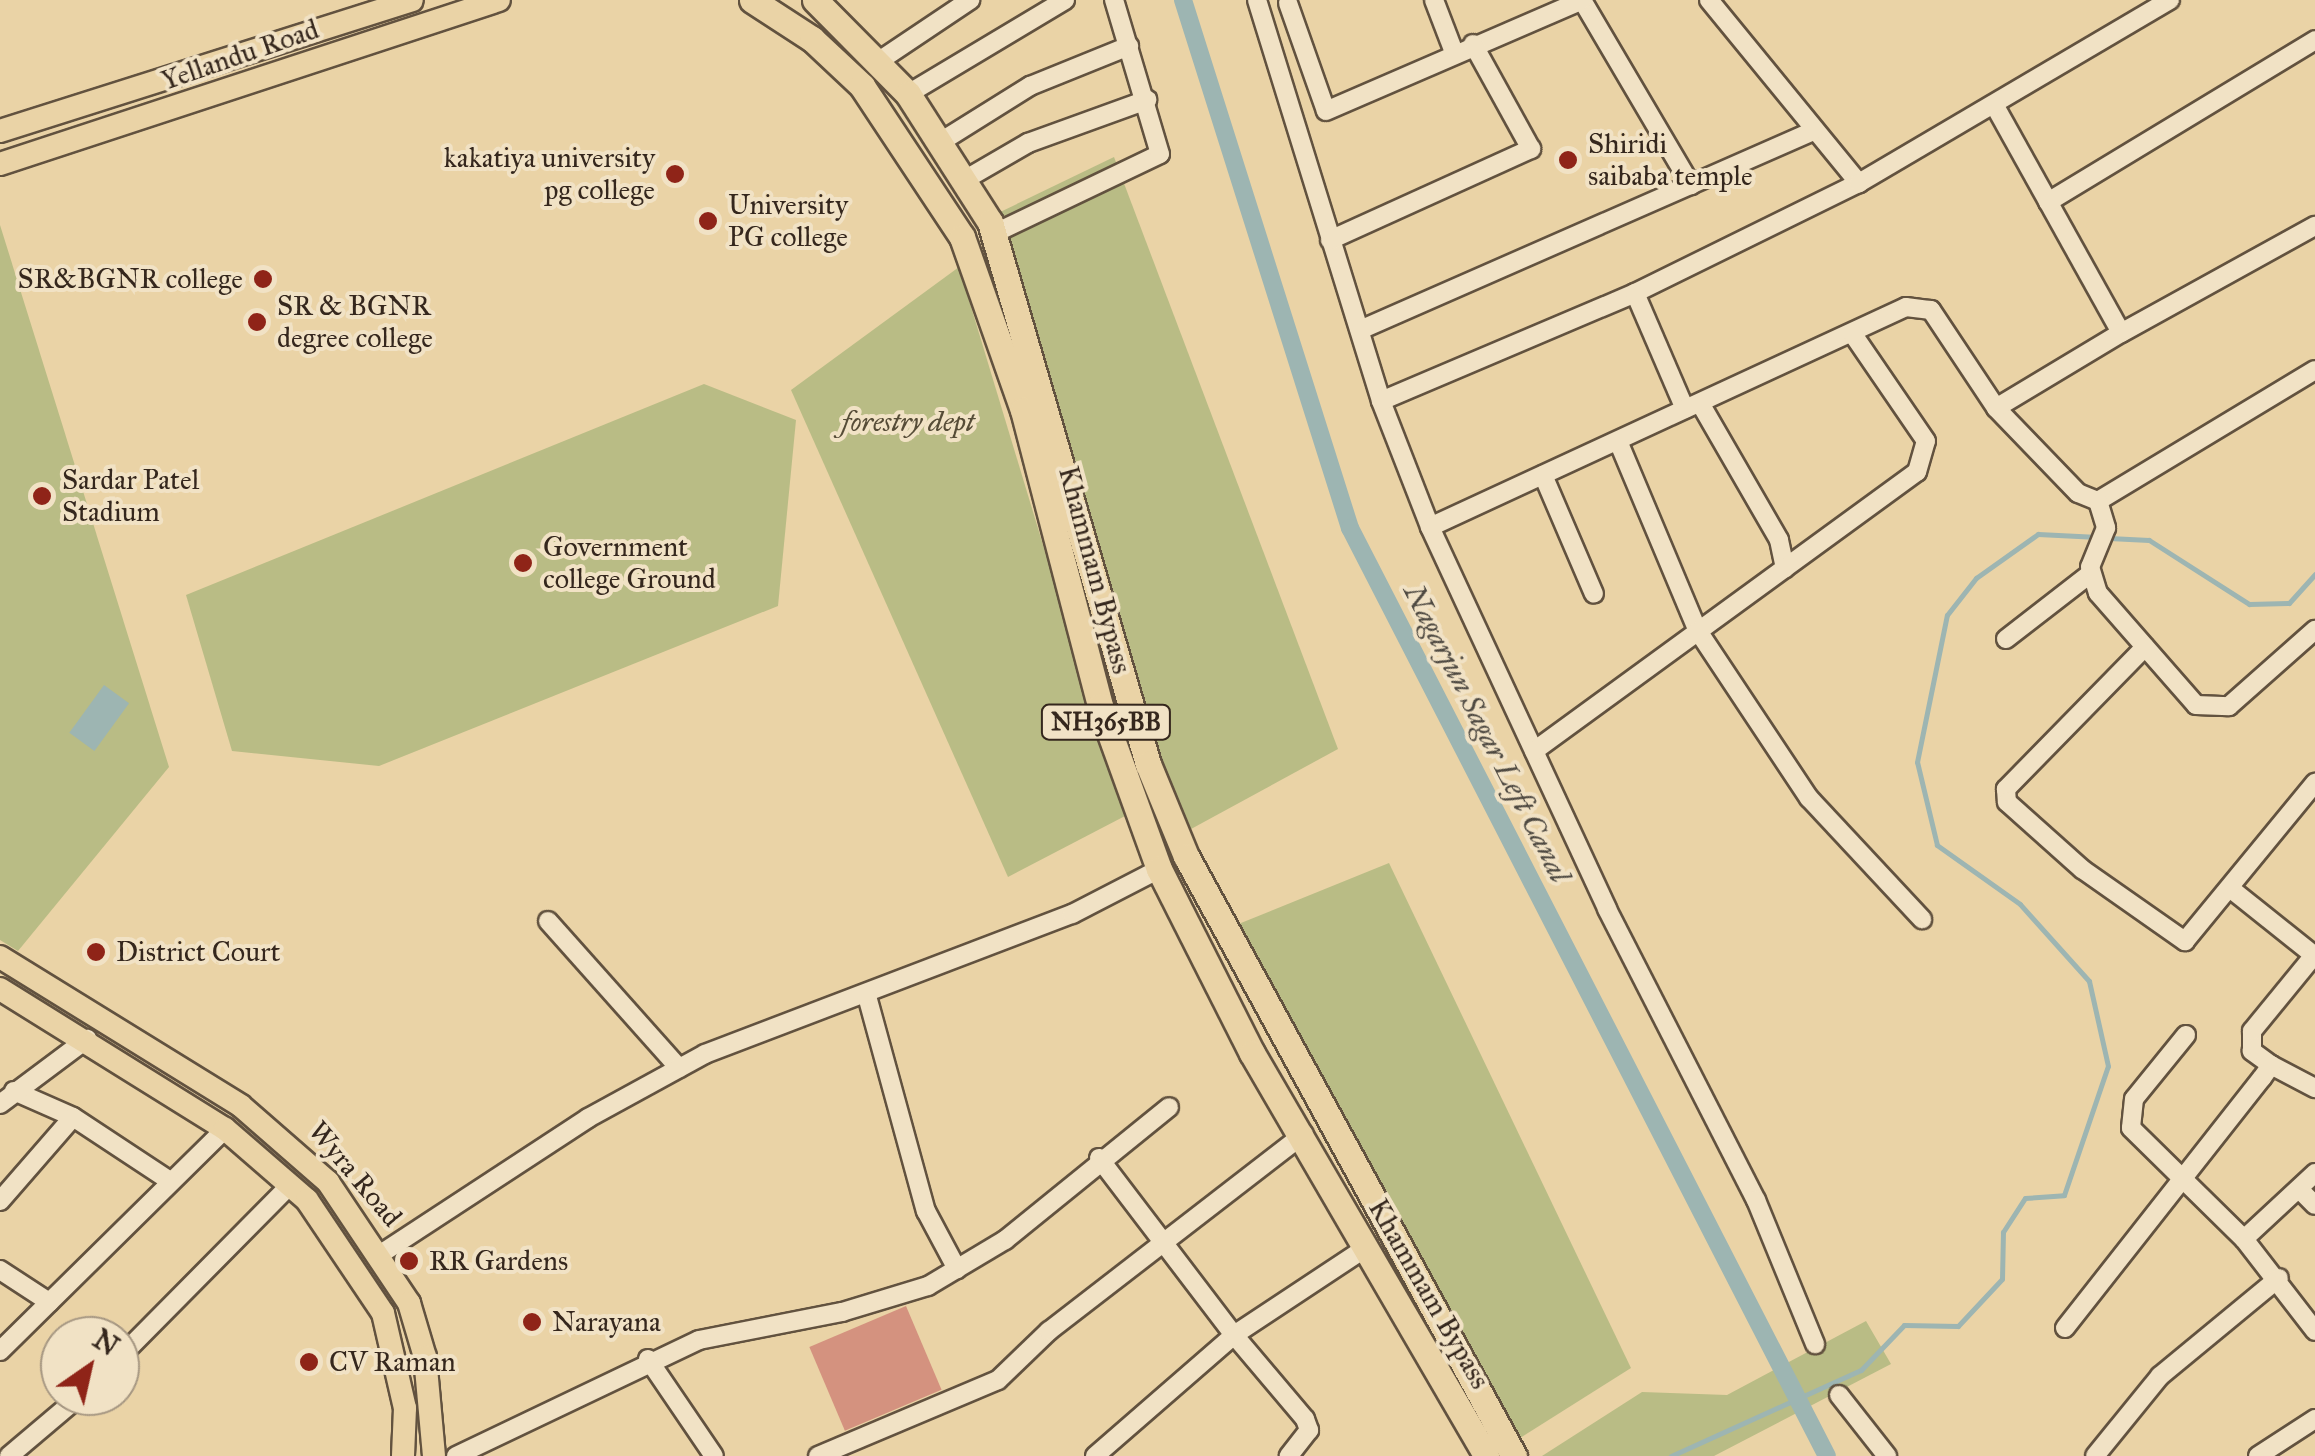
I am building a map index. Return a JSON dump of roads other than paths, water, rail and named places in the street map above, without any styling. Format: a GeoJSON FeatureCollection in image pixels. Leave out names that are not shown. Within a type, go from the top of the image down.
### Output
{"type":"FeatureCollection","features":[{"type":"Feature","properties":{"kind":"highway","name":"Khammam Bypass"},"geometry":{"type":"LineString","coordinates":[[752,0],[812,38],[862,86],[962,236],[999,328],[1100,706],[1159,869],[1367,1248],[1487,1456]]}},
{"type":"Feature","properties":{"kind":"highway","name":"Khammam Bypass"},"geometry":{"type":"LineString","coordinates":[[815,0],[908,94],[966,179],[994,234],[1148,764],[1186,856],[1514,1456]]}},
{"type":"Feature","properties":{"kind":"highway"},"geometry":{"type":"LineString","coordinates":[[838,0],[879,61]]}},
{"type":"Feature","properties":{"kind":"main road","name":"Yellandu Road"},"geometry":{"type":"LineString","coordinates":[[0,131],[412,0]]}},
{"type":"Feature","properties":{"kind":"main road","name":"Yellandu Road"},"geometry":{"type":"LineString","coordinates":[[0,164],[499,0]]}},
{"type":"Feature","properties":{"kind":"main road","name":"Wyra Road"},"geometry":{"type":"LineString","coordinates":[[0,957],[241,1106],[299,1152],[382,1253],[425,1357],[434,1456]]}},
{"type":"Feature","properties":{"kind":"main road","name":"Wyra Road"},"geometry":{"type":"LineString","coordinates":[[0,989],[87,1039],[225,1130],[285,1177],[359,1268],[383,1314],[405,1408],[403,1456]]}},
{"type":"Feature","properties":{"kind":"main road"},"geometry":{"type":"LineString","coordinates":[[285,1177],[299,1152]]}},
{"type":"Feature","properties":{"kind":"street"},"geometry":{"type":"LineString","coordinates":[[879,61],[970,0]]}},
{"type":"Feature","properties":{"kind":"street"},"geometry":{"type":"LineString","coordinates":[[908,94],[1065,0]]}},
{"type":"Feature","properties":{"kind":"street"},"geometry":{"type":"LineString","coordinates":[[994,234],[1160,154],[1114,0]]}},
{"type":"Feature","properties":{"kind":"street"},"geometry":{"type":"LineString","coordinates":[[1257,0],[1300,124],[1330,240],[1381,401],[1430,528],[1534,751],[1756,1200],[1815,1344]]}},
{"type":"Feature","properties":{"kind":"street"},"geometry":{"type":"LineString","coordinates":[[1434,0],[1454,52]]}},
{"type":"Feature","properties":{"kind":"street"},"geometry":{"type":"LineString","coordinates":[[1300,124],[1454,52],[1582,0],[1691,185]]}},
{"type":"Feature","properties":{"kind":"street"},"geometry":{"type":"LineString","coordinates":[[1709,0],[1813,131],[1859,182]]}},
{"type":"Feature","properties":{"kind":"street"},"geometry":{"type":"LineString","coordinates":[[1381,401],[1635,293],[1859,182],[1996,108],[2170,0]]}},
{"type":"Feature","properties":{"kind":"street"},"geometry":{"type":"LineString","coordinates":[[1288,2],[1326,111]]}},
{"type":"Feature","properties":{"kind":"street"},"geometry":{"type":"LineString","coordinates":[[2048,202],[2315,40]]}},
{"type":"Feature","properties":{"kind":"street"},"geometry":{"type":"LineString","coordinates":[[1330,240],[1531,149],[1473,44]]}},
{"type":"Feature","properties":{"kind":"street"},"geometry":{"type":"LineString","coordinates":[[942,141],[1030,86],[1130,46]]}},
{"type":"Feature","properties":{"kind":"street"},"geometry":{"type":"LineString","coordinates":[[966,179],[1028,143],[1147,100]]}},
{"type":"Feature","properties":{"kind":"street"},"geometry":{"type":"LineString","coordinates":[[1996,108],[2121,333]]}},
{"type":"Feature","properties":{"kind":"street"},"geometry":{"type":"LineString","coordinates":[[1360,330],[1813,131]]}},
{"type":"Feature","properties":{"kind":"street"},"geometry":{"type":"LineString","coordinates":[[1996,408],[2121,333],[2315,226]]}},
{"type":"Feature","properties":{"kind":"street"},"geometry":{"type":"LineString","coordinates":[[1635,293],[1693,406],[1779,540],[1785,568]]}},
{"type":"Feature","properties":{"kind":"street"},"geometry":{"type":"LineString","coordinates":[[1430,528],[1906,307],[1931,310],[1996,408],[2078,493],[2098,501]]}},
{"type":"Feature","properties":{"kind":"street"},"geometry":{"type":"LineString","coordinates":[[1534,751],[1926,460],[1926,442],[1852,333]]}},
{"type":"Feature","properties":{"kind":"street"},"geometry":{"type":"LineString","coordinates":[[2098,501],[2315,370]]}},
{"type":"Feature","properties":{"kind":"street"},"geometry":{"type":"LineString","coordinates":[[1618,440],[1698,631],[1809,798],[1922,919]]}},
{"type":"Feature","properties":{"kind":"street"},"geometry":{"type":"LineString","coordinates":[[1543,475],[1594,594]]}},
{"type":"Feature","properties":{"kind":"street"},"geometry":{"type":"LineString","coordinates":[[2006,639],[2091,573],[2106,528],[2098,501]]}},
{"type":"Feature","properties":{"kind":"street"},"geometry":{"type":"LineString","coordinates":[[2091,573],[2098,594],[2196,705],[2213,709],[2228,706],[2315,630]]}},
{"type":"Feature","properties":{"kind":"street"},"geometry":{"type":"LineString","coordinates":[[2144,647],[2014,775],[2007,802],[2176,940],[2196,934],[2315,783]]}},
{"type":"Feature","properties":{"kind":"street"},"geometry":{"type":"LineString","coordinates":[[382,1253],[588,1118],[680,1068],[1072,914],[1159,869]]}},
{"type":"Feature","properties":{"kind":"street"},"geometry":{"type":"LineString","coordinates":[[2231,889],[2315,955],[2252,1031],[2252,1050],[2270,1065],[2315,1088]]}},
{"type":"Feature","properties":{"kind":"street"},"geometry":{"type":"LineString","coordinates":[[548,921],[680,1068]]}},
{"type":"Feature","properties":{"kind":"street"},"geometry":{"type":"LineString","coordinates":[[867,996],[926,1211],[956,1269]]}},
{"type":"Feature","properties":{"kind":"street"},"geometry":{"type":"LineString","coordinates":[[2186,1034],[2128,1113],[2131,1128],[2180,1182],[2244,1239],[2279,1278],[2315,1331]]}},
{"type":"Feature","properties":{"kind":"street"},"geometry":{"type":"LineString","coordinates":[[0,1104],[87,1039]]}},
{"type":"Feature","properties":{"kind":"street"},"geometry":{"type":"LineString","coordinates":[[2065,1328],[2270,1065]]}},
{"type":"Feature","properties":{"kind":"street"},"geometry":{"type":"LineString","coordinates":[[14,1090],[73,1116],[167,1180]]}},
{"type":"Feature","properties":{"kind":"street"},"geometry":{"type":"LineString","coordinates":[[456,1456],[648,1359],[698,1340],[842,1312],[956,1269],[1005,1240],[1099,1158],[1168,1107]]}},
{"type":"Feature","properties":{"kind":"street"},"geometry":{"type":"LineString","coordinates":[[0,1201],[73,1116]]}},
{"type":"Feature","properties":{"kind":"street"},"geometry":{"type":"LineString","coordinates":[[0,1351],[167,1180],[225,1130]]}},
{"type":"Feature","properties":{"kind":"street"},"geometry":{"type":"LineString","coordinates":[[818,1456],[998,1380],[1161,1244],[1304,1134]]}},
{"type":"Feature","properties":{"kind":"street"},"geometry":{"type":"LineString","coordinates":[[1099,1158],[1161,1244],[1305,1419],[1310,1430],[1288,1456]]}},
{"type":"Feature","properties":{"kind":"street"},"geometry":{"type":"LineString","coordinates":[[2244,1239],[2315,1173]]}},
{"type":"Feature","properties":{"kind":"street"},"geometry":{"type":"LineString","coordinates":[[140,1335],[285,1177]]}},
{"type":"Feature","properties":{"kind":"street"},"geometry":{"type":"LineString","coordinates":[[2300,1190],[2315,1205]]}},
{"type":"Feature","properties":{"kind":"street"},"geometry":{"type":"LineString","coordinates":[[1095,1456],[1234,1335],[1367,1248]]}},
{"type":"Feature","properties":{"kind":"street"},"geometry":{"type":"LineString","coordinates":[[0,1270],[49,1302]]}},
{"type":"Feature","properties":{"kind":"street"},"geometry":{"type":"LineString","coordinates":[[2095,1456],[2160,1376],[2279,1278]]}},
{"type":"Feature","properties":{"kind":"street"},"geometry":{"type":"LineString","coordinates":[[648,1359],[714,1456]]}},
{"type":"Feature","properties":{"kind":"street"},"geometry":{"type":"LineString","coordinates":[[1839,1395],[1887,1456]]}},
{"type":"Feature","properties":{"kind":"street"},"geometry":{"type":"LineString","coordinates":[[9,1456],[56,1416]]}},
{"type":"Feature","properties":{"kind":"street"},"geometry":{"type":"LineString","coordinates":[[2258,1456],[2315,1419]]}},
{"type":"Feature","properties":{"kind":"water"},"geometry":{"type":"Polygon","coordinates":[[[104,685],[129,703],[94,751],[69,733],[104,685]]]}},
{"type":"Feature","properties":{"kind":"waterway","name":"Nagarjun Sagar Left Canal"},"geometry":{"type":"LineString","coordinates":[[1183,0],[1350,528],[1827,1456]]}},
{"type":"Feature","properties":{"kind":"waterway"},"geometry":{"type":"LineString","coordinates":[[1671,1456],[1861,1370],[1904,1325],[1958,1326],[2002,1279],[2003,1232],[2025,1198],[2064,1195],[2108,1066],[2089,981],[2020,904],[1937,845],[1917,762],[1947,615],[1976,578],[2038,534],[2098,537]]}},
{"type":"Feature","properties":{"kind":"waterway"},"geometry":{"type":"LineString","coordinates":[[2109,538],[2149,540],[2249,604],[2289,603],[2315,574]]}},
{"type":"Feature","properties":{"kind":"place","name":"Shiridi saibaba temple"},"geometry":{"type":"Point","coordinates":[1568,160]}},
{"type":"Feature","properties":{"kind":"place","name":"kakatiya university pg college"},"geometry":{"type":"Point","coordinates":[675,174]}},
{"type":"Feature","properties":{"kind":"place","name":"University PG college"},"geometry":{"type":"Point","coordinates":[708,221]}},
{"type":"Feature","properties":{"kind":"place","name":"SR&BGNR college"},"geometry":{"type":"Point","coordinates":[263,279]}},
{"type":"Feature","properties":{"kind":"place","name":"SR & BGNR degree college"},"geometry":{"type":"Point","coordinates":[257,322]}},
{"type":"Feature","properties":{"kind":"place","name":"Sardar Patel Stadium"},"geometry":{"type":"Point","coordinates":[42,496]}},
{"type":"Feature","properties":{"kind":"place","name":"Government college Ground"},"geometry":{"type":"Point","coordinates":[523,563]}},
{"type":"Feature","properties":{"kind":"place","name":"District Court"},"geometry":{"type":"Point","coordinates":[96,952]}},
{"type":"Feature","properties":{"kind":"place","name":"RR Gardens"},"geometry":{"type":"Point","coordinates":[409,1261]}},
{"type":"Feature","properties":{"kind":"place","name":"Narayana"},"geometry":{"type":"Point","coordinates":[532,1322]}},
{"type":"Feature","properties":{"kind":"place","name":"CV Raman"},"geometry":{"type":"Point","coordinates":[309,1362]}},
{"type":"Feature","properties":{"kind":"park label","name":"forestry dept"},"geometry":{"type":"Point","coordinates":[908,422]}}]}
